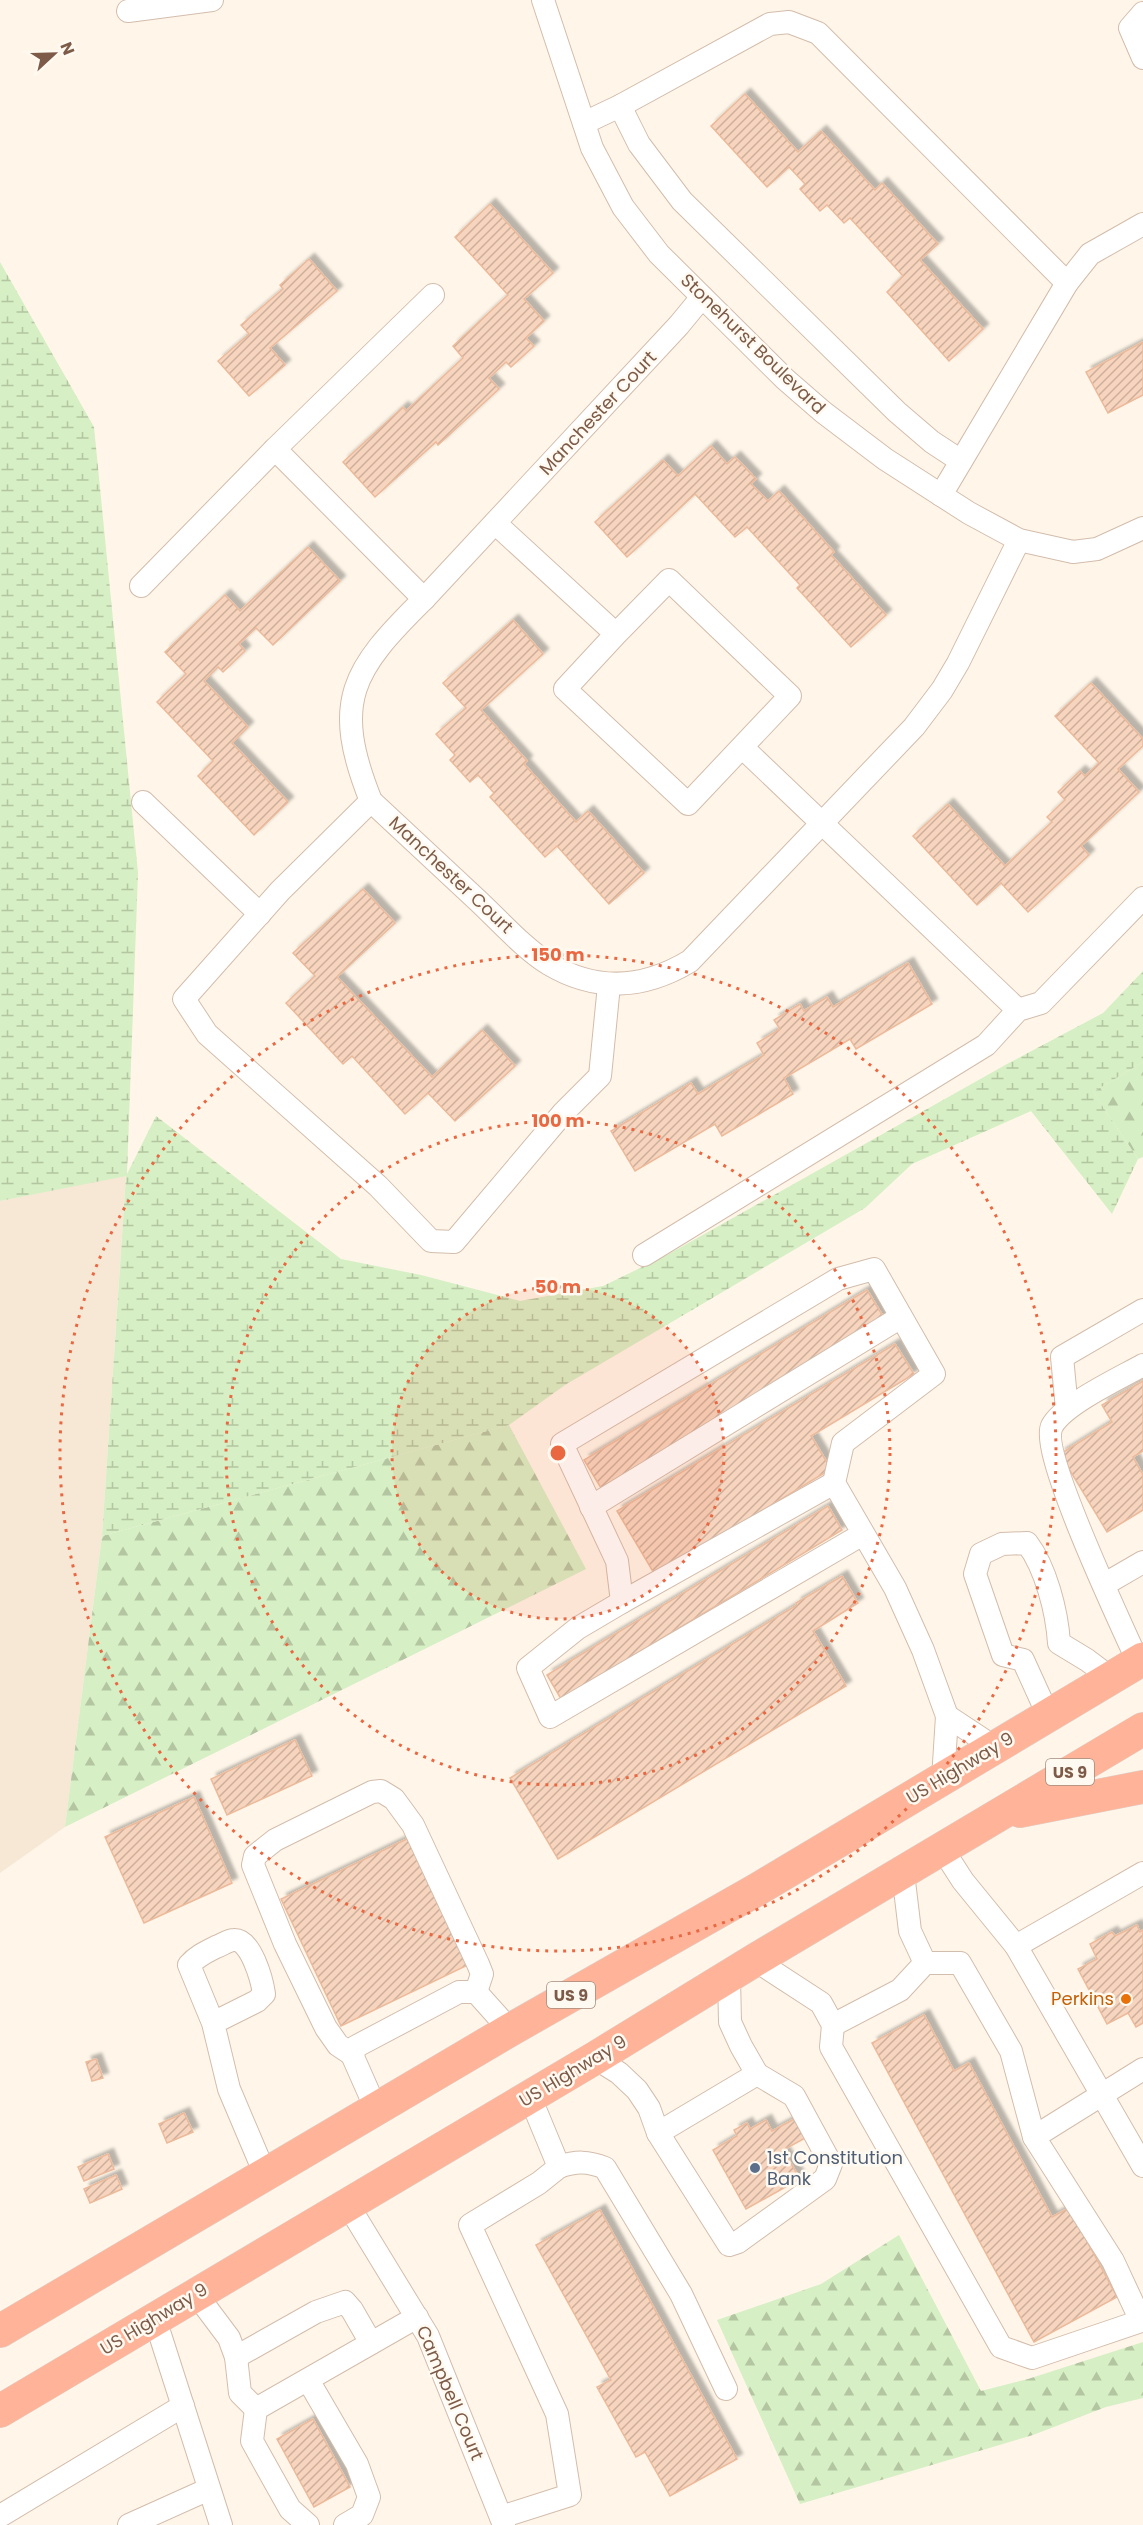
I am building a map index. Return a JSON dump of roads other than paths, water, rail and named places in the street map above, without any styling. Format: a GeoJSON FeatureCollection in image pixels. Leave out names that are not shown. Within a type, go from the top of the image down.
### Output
{"type":"FeatureCollection","features":[{"type":"Feature","properties":{"kind":"highway","name":"US Highway 9"},"geometry":{"type":"LineString","coordinates":[[0,2331],[510,2030],[758,1889],[1131,1666]]}},
{"type":"Feature","properties":{"kind":"highway","name":"US Highway 9"},"geometry":{"type":"LineString","coordinates":[[0,2411],[596,2058],[742,1968],[1143,1729]]}},
{"type":"Feature","properties":{"kind":"highway"},"geometry":{"type":"LineString","coordinates":[[998,1816],[1143,1787]]}},
{"type":"Feature","properties":{"kind":"street"},"geometry":{"type":"LineString","coordinates":[[128,11],[212,0]]}},
{"type":"Feature","properties":{"kind":"street","name":"Stonehurst Boulevard"},"geometry":{"type":"LineString","coordinates":[[543,0],[598,164],[623,207],[659,254],[784,379],[885,459],[941,495],[1019,540],[1072,552],[1097,549],[1143,528]]}},
{"type":"Feature","properties":{"kind":"street"},"geometry":{"type":"LineString","coordinates":[[1143,13],[1130,28],[1143,58]]}},
{"type":"Feature","properties":{"kind":"street"},"geometry":{"type":"LineString","coordinates":[[584,123],[620,106],[770,24],[789,22],[818,33],[1067,283]]}},
{"type":"Feature","properties":{"kind":"street"},"geometry":{"type":"LineString","coordinates":[[620,106],[639,144],[682,201],[897,412],[961,461]]}},
{"type":"Feature","properties":{"kind":"street"},"geometry":{"type":"LineString","coordinates":[[941,495],[1067,283],[1090,254],[1143,224]]}},
{"type":"Feature","properties":{"kind":"street"},"geometry":{"type":"LineString","coordinates":[[141,586],[275,449],[433,295]]}},
{"type":"Feature","properties":{"kind":"street","name":"Manchester Court"},"geometry":{"type":"LineString","coordinates":[[702,297],[679,325],[374,651],[363,669],[355,691],[350,718],[351,742],[370,801],[540,957],[576,978],[609,985],[647,981],[672,973],[690,961],[914,727],[942,690],[958,663],[1019,540]]}},
{"type":"Feature","properties":{"kind":"street"},"geometry":{"type":"LineString","coordinates":[[275,449],[424,599]]}},
{"type":"Feature","properties":{"kind":"street"},"geometry":{"type":"LineString","coordinates":[[495,523],[616,633]]}},
{"type":"Feature","properties":{"kind":"street"},"geometry":{"type":"LineString","coordinates":[[669,580],[790,696],[688,804],[565,688],[616,633],[669,580]]}},
{"type":"Feature","properties":{"kind":"street"},"geometry":{"type":"LineString","coordinates":[[742,748],[1018,1010]]}},
{"type":"Feature","properties":{"kind":"street"},"geometry":{"type":"LineString","coordinates":[[370,801],[260,914],[184,999],[207,1034],[378,1186],[431,1241],[454,1242],[563,1113],[600,1076],[609,985]]}},
{"type":"Feature","properties":{"kind":"street"},"geometry":{"type":"LineString","coordinates":[[143,802],[260,914]]}},
{"type":"Feature","properties":{"kind":"street"},"geometry":{"type":"LineString","coordinates":[[644,1255],[986,1045],[1018,1010],[1041,1004],[1143,898]]}},
{"type":"Feature","properties":{"kind":"street"},"geometry":{"type":"LineString","coordinates":[[622,1602],[617,1561],[562,1444],[838,1279],[874,1269],[934,1374],[843,1443],[834,1483],[895,1588],[923,1650],[947,1716],[943,1779]]}},
{"type":"Feature","properties":{"kind":"street"},"geometry":{"type":"LineString","coordinates":[[1062,1415],[1062,1358],[1143,1310]]}},
{"type":"Feature","properties":{"kind":"street"},"geometry":{"type":"LineString","coordinates":[[591,1506],[901,1317]]}},
{"type":"Feature","properties":{"kind":"street"},"geometry":{"type":"LineString","coordinates":[[1059,1643],[1087,1660],[1131,1666],[1105,1584],[1066,1495],[1052,1452],[1051,1430],[1062,1415],[1143,1365]]}},
{"type":"Feature","properties":{"kind":"street"},"geometry":{"type":"LineString","coordinates":[[834,1483],[578,1628],[528,1668],[550,1717],[863,1534]]}},
{"type":"Feature","properties":{"kind":"street"},"geometry":{"type":"LineString","coordinates":[[1027,1543],[1036,1556],[1058,1620],[1059,1643],[1023,1660],[1003,1655],[975,1574],[981,1554],[1002,1544],[1027,1543]]}},
{"type":"Feature","properties":{"kind":"street"},"geometry":{"type":"LineString","coordinates":[[1105,1584],[1143,1562]]}},
{"type":"Feature","properties":{"kind":"street"},"geometry":{"type":"LineString","coordinates":[[1023,1660],[1048,1715]]}},
{"type":"Feature","properties":{"kind":"street"},"geometry":{"type":"LineString","coordinates":[[947,1716],[994,1747]]}},
{"type":"Feature","properties":{"kind":"street"},"geometry":{"type":"LineString","coordinates":[[376,2109],[353,2055],[338,2045],[326,2028],[290,1955],[253,1865],[255,1856],[275,1840],[372,1792],[381,1791],[394,1799],[413,1825],[482,1974],[477,1992]]}},
{"type":"Feature","properties":{"kind":"street"},"geometry":{"type":"LineString","coordinates":[[943,1850],[963,1881],[1016,1946],[1101,2095],[1141,2158]]}},
{"type":"Feature","properties":{"kind":"street"},"geometry":{"type":"LineString","coordinates":[[903,1873],[910,1931],[925,1963]]}},
{"type":"Feature","properties":{"kind":"street"},"geometry":{"type":"LineString","coordinates":[[1016,1946],[1142,1874]]}},
{"type":"Feature","properties":{"kind":"street"},"geometry":{"type":"LineString","coordinates":[[596,2058],[619,2073],[637,2090],[649,2108],[658,2133],[729,2245],[738,2242],[825,2180],[831,2164],[794,2096],[757,2074],[730,2022],[742,1968],[821,2003],[833,2025],[831,2047],[1001,2347],[1032,2358],[1141,2321],[1113,2261],[1034,2137],[1011,2051],[960,1963],[925,1963],[900,1990],[833,2025]]}},
{"type":"Feature","properties":{"kind":"street"},"geometry":{"type":"LineString","coordinates":[[353,2055],[356,2048],[459,1992],[477,1992],[510,2030]]}},
{"type":"Feature","properties":{"kind":"street"},"geometry":{"type":"LineString","coordinates":[[213,2023],[228,2089],[265,2174]]}},
{"type":"Feature","properties":{"kind":"street"},"geometry":{"type":"LineString","coordinates":[[1034,2137],[1143,2068]]}},
{"type":"Feature","properties":{"kind":"street"},"geometry":{"type":"LineString","coordinates":[[658,2133],[757,2074]]}},
{"type":"Feature","properties":{"kind":"street"},"geometry":{"type":"LineString","coordinates":[[530,2097],[559,2167]]}},
{"type":"Feature","properties":{"kind":"street"},"geometry":{"type":"LineString","coordinates":[[502,2521],[570,2495],[557,2414],[471,2225],[559,2167],[573,2162],[589,2162],[605,2168],[681,2294],[726,2389]]}},
{"type":"Feature","properties":{"kind":"street","name":"Campbell Court"},"geometry":{"type":"LineString","coordinates":[[348,2205],[428,2336],[502,2521]]}},
{"type":"Feature","properties":{"kind":"street"},"geometry":{"type":"LineString","coordinates":[[196,2294],[228,2338],[236,2356],[240,2393],[256,2409]]}},
{"type":"Feature","properties":{"kind":"street"},"geometry":{"type":"LineString","coordinates":[[236,2356],[316,2312],[345,2302],[371,2343]]}},
{"type":"Feature","properties":{"kind":"street"},"geometry":{"type":"LineString","coordinates":[[256,2409],[417,2317]]}},
{"type":"Feature","properties":{"kind":"street"},"geometry":{"type":"LineString","coordinates":[[155,2319],[220,2525]]}},
{"type":"Feature","properties":{"kind":"street"},"geometry":{"type":"LineString","coordinates":[[308,2380],[357,2464],[369,2497],[362,2515],[345,2525]]}},
{"type":"Feature","properties":{"kind":"street"},"geometry":{"type":"LineString","coordinates":[[0,2516],[183,2406]]}},
{"type":"Feature","properties":{"kind":"street"},"geometry":{"type":"LineString","coordinates":[[256,2409],[252,2441],[290,2509],[308,2525]]}},
{"type":"Feature","properties":{"kind":"street"},"geometry":{"type":"LineString","coordinates":[[129,2525],[209,2489]]}},
{"type":"Feature","properties":{"kind":"place","name":"Perkins"},"geometry":{"type":"Point","coordinates":[1126,1999]}},
{"type":"Feature","properties":{"kind":"place","name":"1st Constitution Bank"},"geometry":{"type":"Point","coordinates":[755,2168]}}]}
